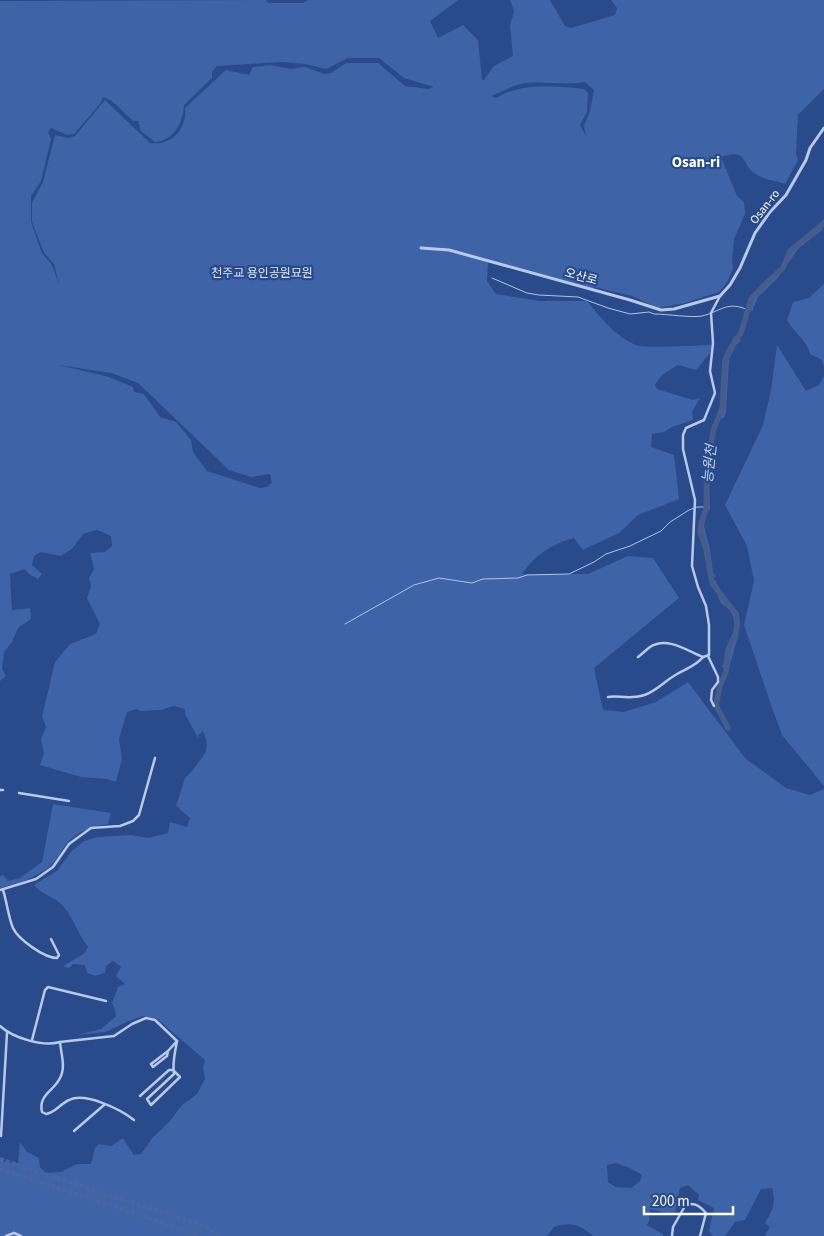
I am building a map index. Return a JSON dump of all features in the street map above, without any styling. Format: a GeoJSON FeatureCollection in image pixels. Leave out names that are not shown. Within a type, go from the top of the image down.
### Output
{"type":"FeatureCollection","features":[{"type":"Feature","properties":{"kind":"street","name":"Osan-ro"},"geometry":{"type":"LineString","coordinates":[[720,296],[730,285],[740,268],[755,233],[786,194],[806,160],[810,148],[824,128]]}},
{"type":"Feature","properties":{"kind":"street","name":"오산로"},"geometry":{"type":"LineString","coordinates":[[421,248],[449,250],[661,310],[674,309],[720,296]]}},
{"type":"Feature","properties":{"kind":"street"},"geometry":{"type":"LineString","coordinates":[[714,706],[711,700],[712,690],[718,682],[718,677],[708,656],[709,625],[706,606],[698,588],[692,566],[695,500],[682,441],[686,428],[704,420],[715,393],[710,370],[713,343],[712,311],[720,296]]}},
{"type":"Feature","properties":{"kind":"street"},"geometry":{"type":"LineString","coordinates":[[638,657],[651,646],[661,644],[676,644],[703,657],[708,656]]}},
{"type":"Feature","properties":{"kind":"street"},"geometry":{"type":"LineString","coordinates":[[608,697],[631,698],[652,693],[676,674],[697,664],[703,657]]}},
{"type":"Feature","properties":{"kind":"street"},"geometry":{"type":"LineString","coordinates":[[51,939],[59,955],[57,958],[49,957],[37,951],[14,929],[2,890],[36,879],[53,867],[69,844],[91,828],[120,826],[133,821],[139,814],[155,758]]}},
{"type":"Feature","properties":{"kind":"street"},"geometry":{"type":"LineString","coordinates":[[19,793],[69,801]]}},
{"type":"Feature","properties":{"kind":"street"},"geometry":{"type":"LineString","coordinates":[[32,1040],[45,990],[48,987],[106,1000]]}},
{"type":"Feature","properties":{"kind":"street"},"geometry":{"type":"LineString","coordinates":[[0,1026],[16,1038],[52,1044],[114,1036],[132,1024],[146,1018],[155,1020],[177,1041]]}},
{"type":"Feature","properties":{"kind":"street"},"geometry":{"type":"LineString","coordinates":[[1,1136],[7,1032]]}},
{"type":"Feature","properties":{"kind":"street"},"geometry":{"type":"LineString","coordinates":[[168,1051],[167,1056],[153,1067],[151,1064],[168,1051],[177,1041]]}},
{"type":"Feature","properties":{"kind":"street"},"geometry":{"type":"LineString","coordinates":[[173,1070],[180,1077],[154,1103],[150,1104],[147,1100],[174,1074],[173,1070],[172,1064],[177,1041]]}},
{"type":"Feature","properties":{"kind":"street"},"geometry":{"type":"LineString","coordinates":[[60,1042],[63,1067],[58,1081],[42,1100],[42,1112],[50,1114],[67,1101],[76,1098],[91,1099],[126,1114],[134,1120]]}},
{"type":"Feature","properties":{"kind":"street"},"geometry":{"type":"LineString","coordinates":[[140,1096],[169,1070],[173,1070]]}},
{"type":"Feature","properties":{"kind":"street"},"geometry":{"type":"LineString","coordinates":[[74,1131],[104,1105]]}},
{"type":"Feature","properties":{"kind":"street"},"geometry":{"type":"LineString","coordinates":[[672,1236],[674,1227],[685,1206],[692,1204],[695,1204],[706,1213],[700,1236]]}},
{"type":"Feature","properties":{"kind":"street"},"geometry":{"type":"LineString","coordinates":[[6,1236],[16,1233],[21,1236]]}},
{"type":"Feature","properties":{"kind":"green space","name":"천주교 용인공원묘원"},"geometry":{"type":"Polygon","coordinates":[[[266,0],[268,3],[303,3],[308,0],[458,0],[430,21],[438,38],[463,25],[478,40],[482,80],[484,80],[494,66],[513,56],[510,26],[514,11],[510,0],[550,0],[565,26],[571,28],[615,15],[617,8],[611,0],[824,0],[824,89],[798,115],[796,154],[798,160],[785,184],[759,176],[736,154],[721,157],[737,196],[744,202],[745,214],[734,239],[733,269],[727,282],[719,292],[685,303],[658,308],[632,296],[594,287],[592,289],[488,261],[487,281],[496,294],[540,301],[587,301],[615,332],[636,345],[660,347],[711,345],[710,353],[696,370],[678,365],[662,375],[655,385],[657,389],[693,400],[700,398],[692,412],[693,420],[672,427],[664,432],[652,434],[651,447],[674,455],[679,499],[638,515],[619,533],[583,550],[574,538],[558,543],[532,561],[522,574],[588,574],[628,556],[653,558],[679,598],[594,668],[603,710],[624,712],[656,702],[688,682],[745,758],[786,788],[810,795],[824,789],[824,1236],[765,1236],[770,1227],[765,1223],[774,1202],[772,1188],[761,1189],[745,1220],[735,1222],[725,1236],[713,1236],[709,1231],[714,1208],[698,1200],[699,1195],[688,1185],[680,1188],[675,1212],[667,1213],[650,1209],[647,1225],[663,1234],[663,1236],[593,1236],[580,1227],[565,1224],[554,1227],[547,1236],[0,1236],[0,1160],[18,1163],[20,1142],[27,1152],[39,1158],[40,1167],[46,1173],[61,1172],[77,1164],[91,1164],[95,1148],[99,1144],[111,1146],[123,1138],[134,1155],[141,1154],[154,1136],[169,1122],[182,1105],[197,1094],[205,1079],[203,1068],[205,1060],[157,1019],[143,1016],[105,1032],[77,1035],[101,1029],[116,1016],[112,1003],[118,987],[125,984],[116,976],[121,967],[113,961],[106,966],[105,973],[95,976],[87,973],[85,965],[73,964],[69,968],[63,966],[85,953],[88,947],[63,906],[34,885],[57,871],[71,852],[84,841],[98,837],[131,835],[148,838],[168,833],[170,822],[187,827],[190,818],[176,806],[185,778],[206,752],[207,742],[203,731],[198,735],[198,738],[185,714],[185,709],[174,706],[161,710],[141,711],[136,709],[127,712],[119,739],[122,759],[116,782],[107,779],[81,777],[40,765],[44,753],[41,739],[46,727],[42,717],[55,662],[70,644],[96,634],[100,624],[87,598],[91,586],[89,578],[94,569],[90,553],[105,552],[112,546],[111,536],[97,530],[83,534],[72,549],[61,556],[41,552],[34,556],[32,565],[42,574],[38,579],[29,574],[25,569],[10,574],[12,610],[30,608],[31,619],[18,628],[12,642],[4,652],[2,669],[6,676],[0,681],[0,1],[266,0]],[[348,58],[326,69],[305,64],[282,62],[217,66],[212,72],[212,78],[184,105],[182,118],[176,130],[162,141],[155,142],[141,131],[138,121],[133,121],[116,104],[103,97],[100,104],[74,134],[67,135],[51,128],[48,132],[51,139],[41,181],[31,196],[31,222],[42,253],[52,265],[59,284],[54,264],[44,253],[32,222],[32,203],[43,182],[55,135],[68,138],[75,136],[105,100],[150,143],[165,142],[181,129],[185,108],[226,70],[249,75],[253,67],[271,65],[290,69],[305,67],[324,74],[331,73],[346,63],[378,63],[405,86],[428,89],[434,87],[404,78],[379,58],[348,58]],[[585,82],[521,84],[491,96],[496,98],[517,89],[539,86],[584,89],[588,93],[587,112],[580,125],[586,136],[584,126],[590,111],[594,90],[585,82]],[[59,365],[109,377],[133,387],[134,392],[144,394],[160,417],[176,422],[191,440],[193,452],[207,471],[260,488],[267,487],[272,483],[270,474],[251,477],[229,470],[138,383],[111,373],[59,365]],[[616,1163],[607,1165],[608,1182],[616,1187],[631,1188],[640,1181],[642,1175],[630,1168],[616,1163]]]}},
{"type":"Feature","properties":{"kind":"green space"},"geometry":{"type":"Polygon","coordinates":[[[824,224],[822,230],[798,249],[777,279],[758,297],[753,311],[748,310],[752,300],[763,286],[783,268],[791,251],[824,224]]]}},
{"type":"Feature","properties":{"kind":"green space"},"geometry":{"type":"Polygon","coordinates":[[[824,284],[824,367],[822,360],[810,354],[806,344],[787,320],[793,302],[809,298],[824,284]]]}},
{"type":"Feature","properties":{"kind":"green space"},"geometry":{"type":"Polygon","coordinates":[[[734,336],[737,338],[726,356],[725,376],[730,352],[738,338],[741,341],[736,345],[729,359],[726,413],[724,418],[719,419],[723,408],[723,365],[726,354],[734,336]]]}},
{"type":"Feature","properties":{"kind":"green space"},"geometry":{"type":"Polygon","coordinates":[[[777,345],[806,391],[819,385],[824,376],[824,786],[782,735],[771,705],[744,625],[754,581],[747,546],[725,505],[763,425],[771,390],[777,345]]]}},
{"type":"Feature","properties":{"kind":"green space"},"geometry":{"type":"Polygon","coordinates":[[[712,435],[712,438],[715,437],[709,467],[710,509],[704,526],[713,572],[716,577],[712,578],[699,532],[707,555],[700,532],[707,510],[707,476],[706,505],[704,506],[706,497],[705,463],[712,435]]]}},
{"type":"Feature","properties":{"kind":"green space"},"geometry":{"type":"Polygon","coordinates":[[[706,507],[700,523],[699,532],[699,522],[706,507]]]}},
{"type":"Feature","properties":{"kind":"green space"},"geometry":{"type":"Polygon","coordinates":[[[715,580],[724,596],[739,613],[740,625],[738,636],[729,668],[727,668],[726,664],[725,668],[722,667],[735,628],[733,616],[729,609],[721,603],[712,584],[736,613],[713,583],[715,580]]]}},
{"type":"Feature","properties":{"kind":"green space"},"geometry":{"type":"Polygon","coordinates":[[[53,804],[111,813],[108,824],[85,830],[70,840],[55,861],[45,870],[27,880],[0,888],[0,876],[3,875],[8,881],[20,878],[42,862],[53,804]]]}},
{"type":"Feature","properties":{"kind":"waterway","name":"능원천"},"geometry":{"type":"LineString","coordinates":[[728,728],[716,705],[720,686],[726,672],[728,650],[736,632],[737,621],[735,613],[712,583],[706,549],[700,532],[706,510],[707,463],[714,428],[722,409],[725,360],[741,333],[751,299],[783,268],[790,251],[824,223]]}},
{"type":"Feature","properties":{"kind":"waterway"},"geometry":{"type":"LineString","coordinates":[[492,278],[527,293],[578,297],[630,314],[649,312],[654,314],[702,316],[729,306],[748,310]]}},
{"type":"Feature","properties":{"kind":"waterway"},"geometry":{"type":"LineString","coordinates":[[345,624],[414,585],[439,578],[472,583],[483,579],[569,574],[606,554],[630,546],[661,531],[670,522],[689,510],[697,507],[706,507]]}},
{"type":"Feature","properties":{"kind":"tunnel"},"geometry":{"type":"LineString","coordinates":[[0,1159],[206,1227],[219,1236]]}},
{"type":"Feature","properties":{"kind":"tunnel"},"geometry":{"type":"LineString","coordinates":[[0,1169],[197,1236]]}},
{"type":"Feature","properties":{"kind":"district","name":"Osan-ri"},"geometry":{"type":"Point","coordinates":[696,162]}}]}
